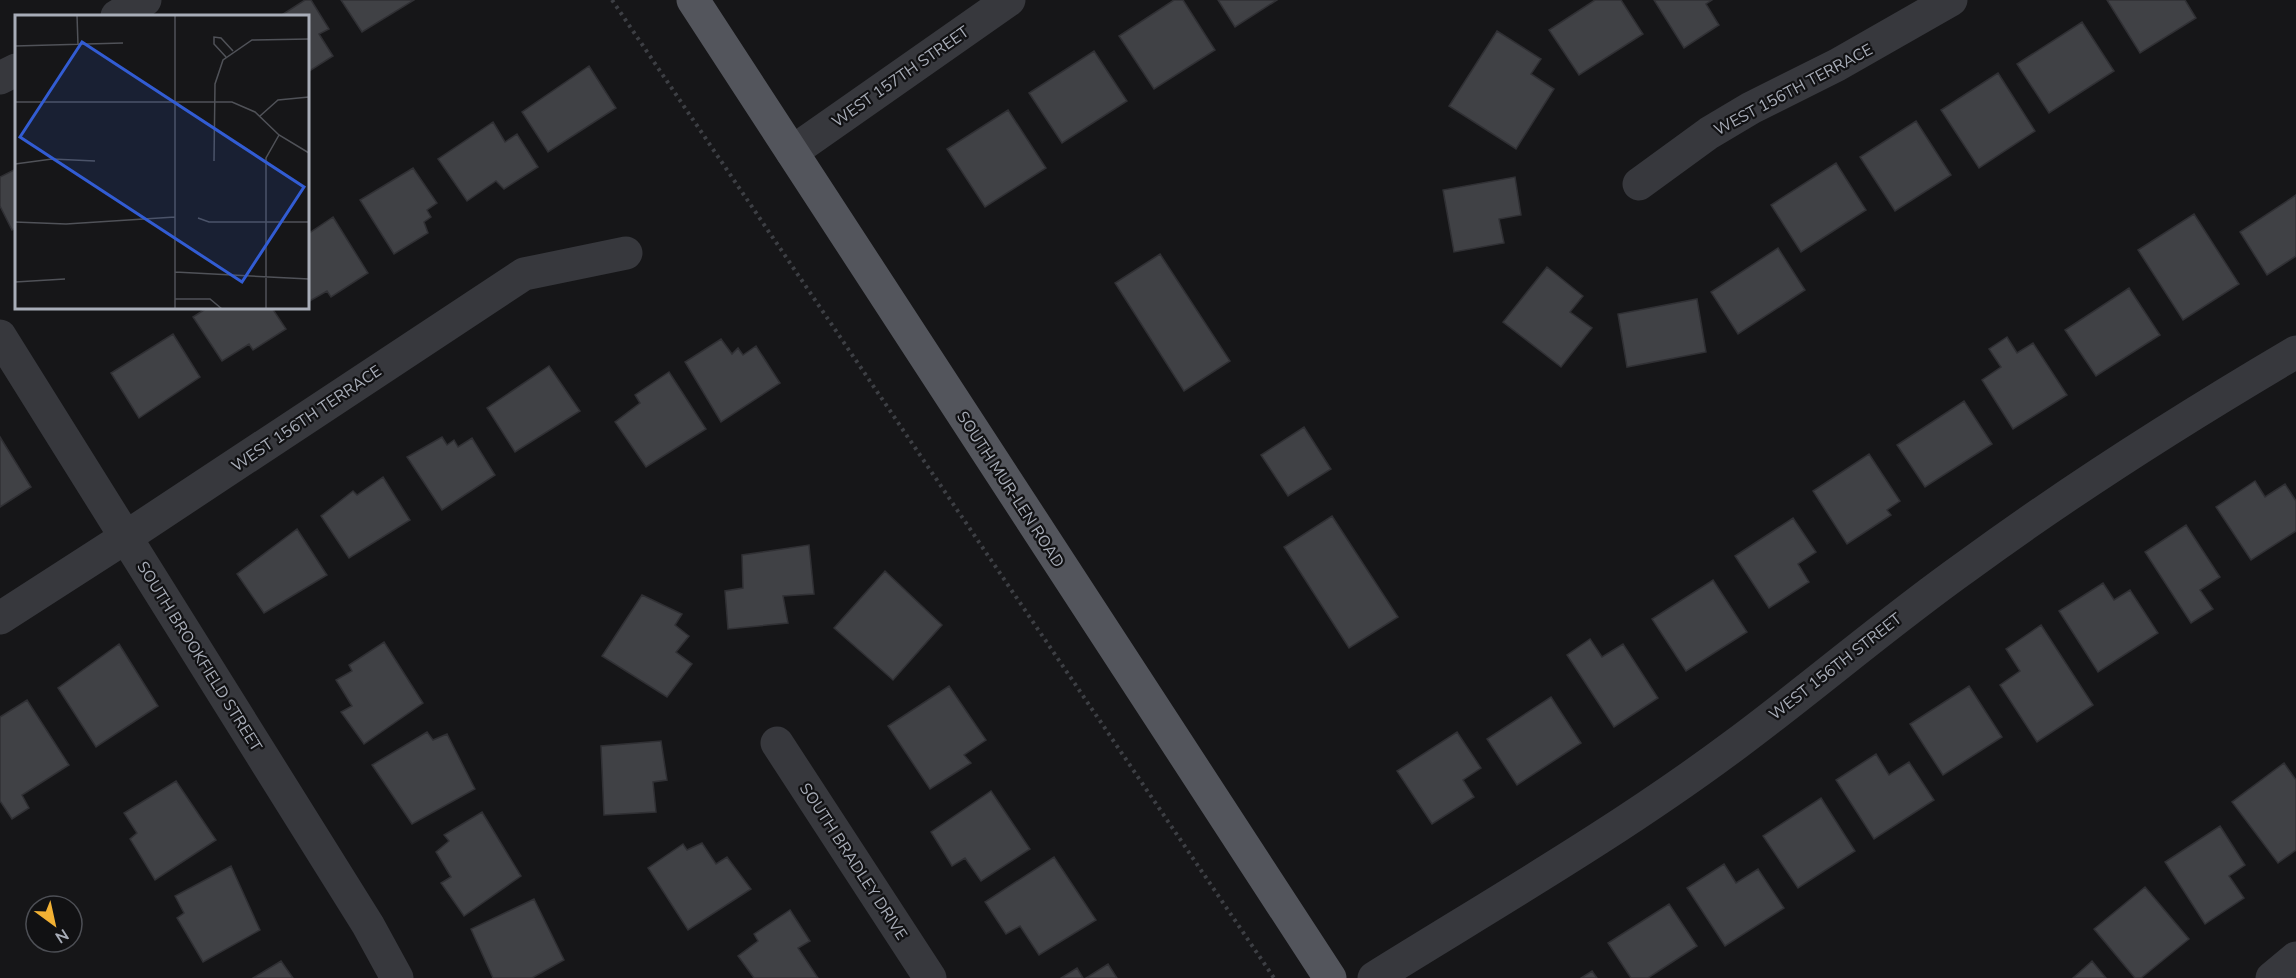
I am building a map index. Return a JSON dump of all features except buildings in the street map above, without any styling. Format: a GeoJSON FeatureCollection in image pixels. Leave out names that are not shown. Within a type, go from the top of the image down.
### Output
{"type":"FeatureCollection","features":[{"type":"Feature","properties":{"kind":"main road","name":"SOUTH MUR-LEN ROAD"},"geometry":{"type":"LineString","coordinates":[[693,0],[1330,978]]}},
{"type":"Feature","properties":{"kind":"street"},"geometry":{"type":"LineString","coordinates":[[119,15],[145,0]]}},
{"type":"Feature","properties":{"kind":"street","name":"WEST 157TH STREET"},"geometry":{"type":"LineString","coordinates":[[792,152],[1009,0]]}},
{"type":"Feature","properties":{"kind":"street","name":"WEST 156TH TERRACE"},"geometry":{"type":"LineString","coordinates":[[1639,184],[1709,133],[1751,108],[1837,65],[1920,20],[1951,0]]}},
{"type":"Feature","properties":{"kind":"street"},"geometry":{"type":"LineString","coordinates":[[0,78],[15,70]]}},
{"type":"Feature","properties":{"kind":"street","name":"WEST 156TH TERRACE"},"geometry":{"type":"LineString","coordinates":[[0,618],[524,274],[626,253]]}},
{"type":"Feature","properties":{"kind":"street","name":"SOUTH BROOKFIELD STREET"},"geometry":{"type":"LineString","coordinates":[[0,336],[368,925],[398,978]]}},
{"type":"Feature","properties":{"kind":"street","name":"WEST 156TH STREET"},"geometry":{"type":"LineString","coordinates":[[1374,978],[1607,833],[1735,745],[1968,565],[2054,505],[2296,352]]}},
{"type":"Feature","properties":{"kind":"street","name":"SOUTH BRADLEY DRIVE"},"geometry":{"type":"LineString","coordinates":[[777,743],[930,978]]}},
{"type":"Feature","properties":{"kind":"street"},"geometry":{"type":"LineString","coordinates":[[2272,978],[2296,958]]}},
{"type":"Feature","properties":{"kind":"path"},"geometry":{"type":"LineString","coordinates":[[612,0],[1273,976],[1281,969]]}}]}
